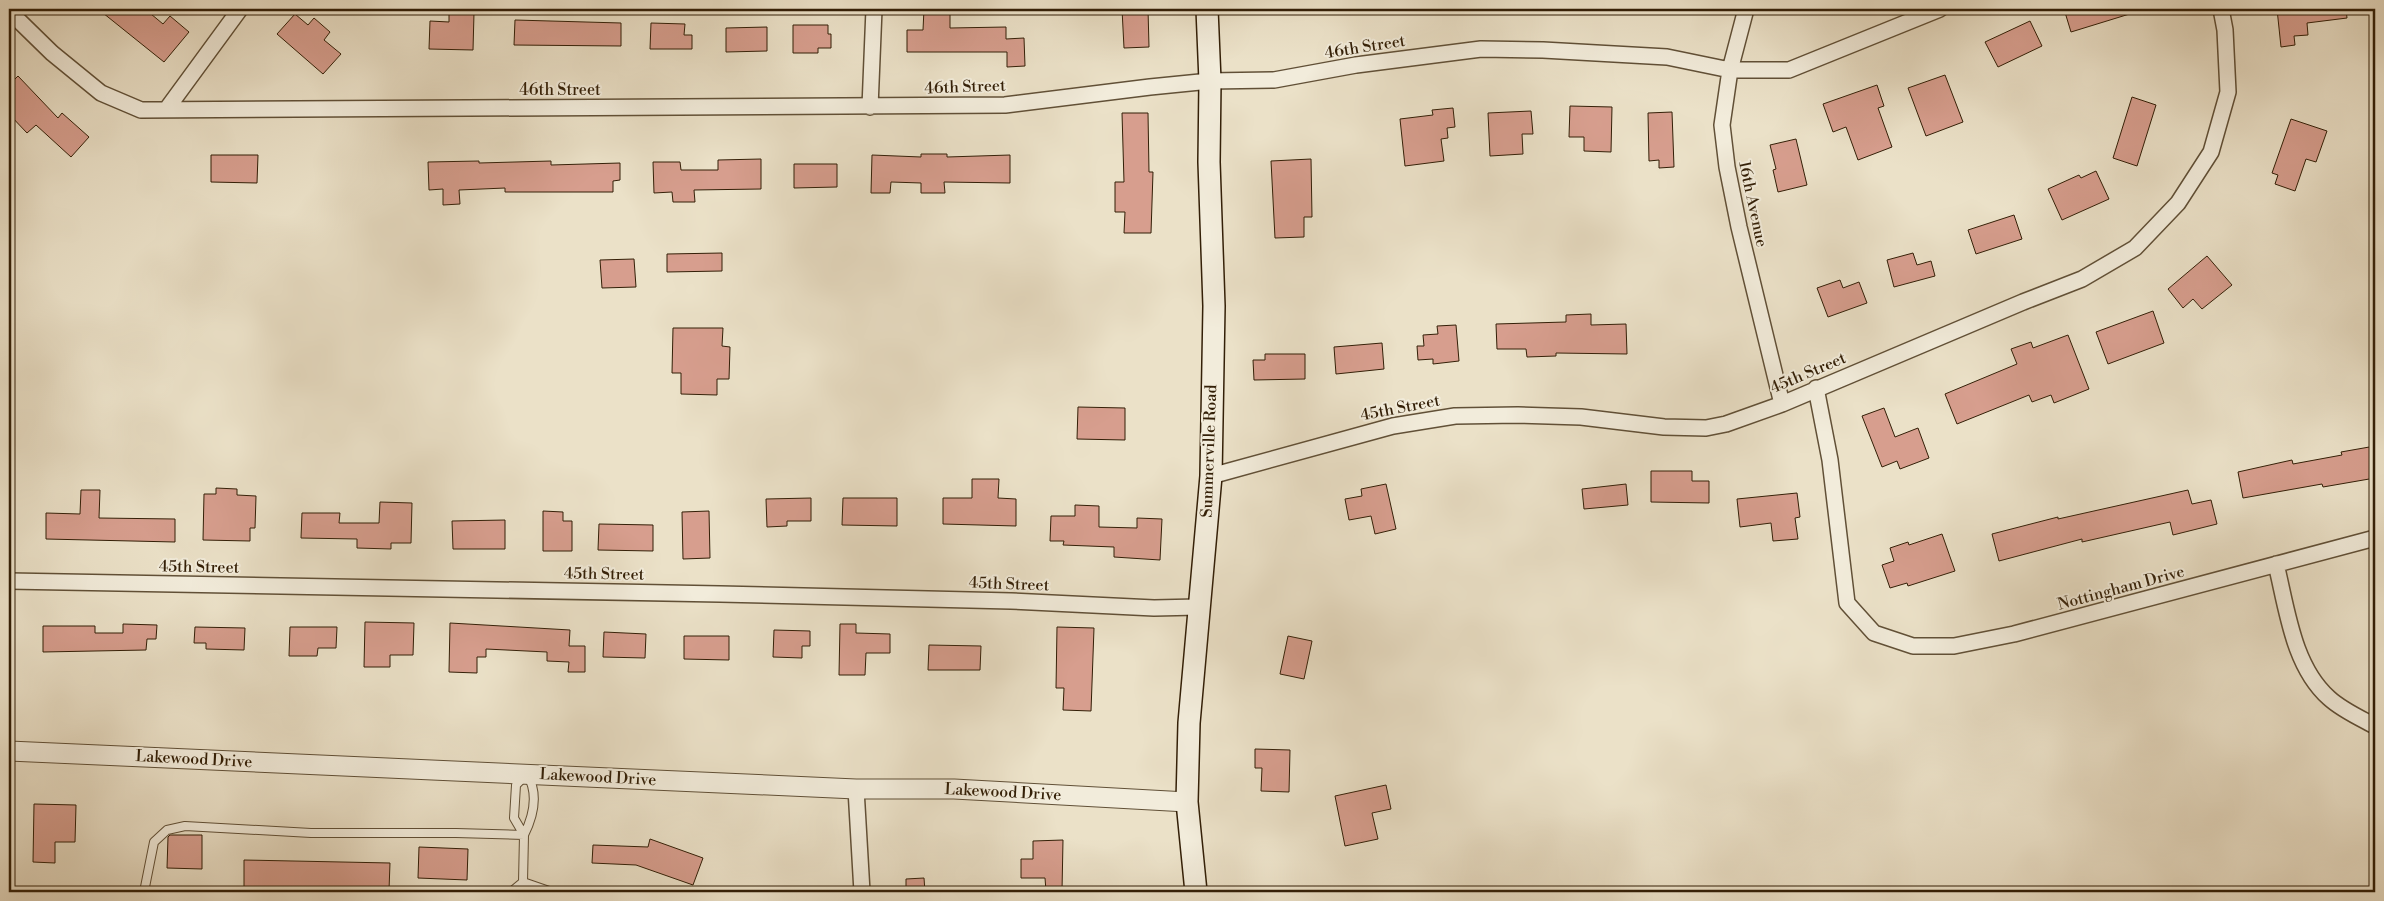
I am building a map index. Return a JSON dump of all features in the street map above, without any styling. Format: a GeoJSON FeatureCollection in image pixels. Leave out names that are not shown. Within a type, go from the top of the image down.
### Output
{"type":"FeatureCollection","features":[{"type":"Feature","properties":{"kind":"main road","name":"Summerville Road"},"geometry":{"type":"LineString","coordinates":[[1196,892],[1188,802],[1189,723],[1211,476],[1214,306],[1209,162],[1210,81],[1207,9]]}},
{"type":"Feature","properties":{"kind":"street"},"geometry":{"type":"LineString","coordinates":[[166,110],[240,9]]}},
{"type":"Feature","properties":{"kind":"street"},"geometry":{"type":"LineString","coordinates":[[870,107],[874,9]]}},
{"type":"Feature","properties":{"kind":"street","name":"16th Avenue"},"geometry":{"type":"LineString","coordinates":[[1746,9],[1730,70],[1722,125],[1727,166],[1739,227],[1782,404]]}},
{"type":"Feature","properties":{"kind":"street","name":"46th Street"},"geometry":{"type":"LineString","coordinates":[[9,11],[52,53],[101,93],[141,110],[166,110],[870,107],[1005,104],[1210,81],[1274,80],[1356,65],[1481,49],[1543,50],[1667,57],[1730,70],[1789,70],[1940,9]]}},
{"type":"Feature","properties":{"kind":"street","name":"45th Street"},"geometry":{"type":"LineString","coordinates":[[1211,476],[1384,428],[1454,416],[1518,415],[1581,417],[1664,427],[1706,428],[1726,424],[1782,404],[1816,388],[2082,279],[2135,248],[2178,203],[2211,152],[2228,92],[2225,30],[2221,9]]}},
{"type":"Feature","properties":{"kind":"street","name":"Nottingham Drive"},"geometry":{"type":"LineString","coordinates":[[1816,388],[1830,460],[1847,604],[1874,634],[1913,646],[1954,646],[2014,634],[2375,538]]}},
{"type":"Feature","properties":{"kind":"street"},"geometry":{"type":"LineString","coordinates":[[2276,564],[2291,627],[2304,667],[2329,698],[2375,726]]}},
{"type":"Feature","properties":{"kind":"street","name":"45th Street"},"geometry":{"type":"LineString","coordinates":[[9,581],[720,594],[1011,601],[1154,608],[1198,607]]}},
{"type":"Feature","properties":{"kind":"street","name":"Lakewood Drive"},"geometry":{"type":"LineString","coordinates":[[9,751],[856,789],[954,789],[1188,802]]}},
{"type":"Feature","properties":{"kind":"street"},"geometry":{"type":"LineString","coordinates":[[856,789],[862,892]]}},
{"type":"Feature","properties":{"kind":"lane"},"geometry":{"type":"LineString","coordinates":[[511,892],[523,882],[524,835],[533,818],[534,786],[527,774],[516,786],[514,818],[524,835]]}},
{"type":"Feature","properties":{"kind":"lane"},"geometry":{"type":"LineString","coordinates":[[144,892],[154,842],[167,830],[185,826],[310,833],[524,835]]}},
{"type":"Feature","properties":{"kind":"lane"},"geometry":{"type":"LineString","coordinates":[[523,882],[552,892]]}},
{"type":"Feature","properties":{"kind":"building"},"geometry":{"type":"Polygon","coordinates":[[[98,9],[145,9],[163,24],[170,16],[189,32],[164,62],[98,9]]]}},
{"type":"Feature","properties":{"kind":"building"},"geometry":{"type":"Polygon","coordinates":[[[924,9],[950,9],[950,28],[1006,27],[1006,39],[1024,38],[1025,66],[1007,67],[1007,52],[907,52],[907,30],[923,30],[924,9]]]}},
{"type":"Feature","properties":{"kind":"building"},"geometry":{"type":"Polygon","coordinates":[[[1122,9],[1148,9],[1149,47],[1124,48],[1122,9]]]}},
{"type":"Feature","properties":{"kind":"building"},"geometry":{"type":"Polygon","coordinates":[[[2064,9],[2136,9],[2136,12],[2071,32],[2064,9]]]}},
{"type":"Feature","properties":{"kind":"building"},"geometry":{"type":"Polygon","coordinates":[[[2277,9],[2346,9],[2347,18],[2307,23],[2308,35],[2294,36],[2295,45],[2281,47],[2277,9]]]}},
{"type":"Feature","properties":{"kind":"building"},"geometry":{"type":"Polygon","coordinates":[[[449,12],[474,13],[473,50],[429,49],[430,21],[449,22],[449,12]]]}},
{"type":"Feature","properties":{"kind":"building"},"geometry":{"type":"Polygon","coordinates":[[[295,14],[308,25],[314,18],[330,32],[324,40],[341,54],[323,74],[277,34],[295,14]]]}},
{"type":"Feature","properties":{"kind":"building"},"geometry":{"type":"Polygon","coordinates":[[[515,20],[621,23],[621,46],[514,45],[515,20]]]}},
{"type":"Feature","properties":{"kind":"building"},"geometry":{"type":"Polygon","coordinates":[[[2030,21],[2042,46],[1998,67],[1985,42],[2030,21]]]}},
{"type":"Feature","properties":{"kind":"building"},"geometry":{"type":"Polygon","coordinates":[[[651,23],[685,24],[684,35],[692,35],[692,49],[650,49],[651,23]]]}},
{"type":"Feature","properties":{"kind":"building"},"geometry":{"type":"Polygon","coordinates":[[[793,25],[828,25],[828,34],[831,34],[831,48],[818,48],[818,53],[793,53],[793,25]]]}},
{"type":"Feature","properties":{"kind":"building"},"geometry":{"type":"Polygon","coordinates":[[[767,27],[767,51],[726,52],[726,28],[767,27]]]}},
{"type":"Feature","properties":{"kind":"building"},"geometry":{"type":"Polygon","coordinates":[[[1945,75],[1963,122],[1926,136],[1908,88],[1945,75]]]}},
{"type":"Feature","properties":{"kind":"building"},"geometry":{"type":"Polygon","coordinates":[[[18,76],[58,118],[62,113],[89,137],[71,157],[36,125],[27,133],[9,114],[9,85],[18,76]]]}},
{"type":"Feature","properties":{"kind":"building"},"geometry":{"type":"Polygon","coordinates":[[[1877,85],[1884,106],[1878,108],[1892,147],[1858,160],[1846,127],[1833,132],[1823,104],[1877,85]]]}},
{"type":"Feature","properties":{"kind":"building"},"geometry":{"type":"Polygon","coordinates":[[[2132,97],[2156,105],[2137,166],[2113,158],[2132,97]]]}},
{"type":"Feature","properties":{"kind":"building"},"geometry":{"type":"Polygon","coordinates":[[[1570,106],[1612,107],[1611,152],[1584,151],[1584,137],[1569,137],[1570,106]]]}},
{"type":"Feature","properties":{"kind":"building"},"geometry":{"type":"Polygon","coordinates":[[[1453,108],[1455,127],[1447,128],[1448,138],[1441,139],[1444,161],[1405,166],[1400,119],[1433,115],[1432,110],[1453,108]]]}},
{"type":"Feature","properties":{"kind":"building"},"geometry":{"type":"Polygon","coordinates":[[[1531,111],[1533,134],[1522,134],[1523,154],[1490,156],[1488,113],[1531,111]]]}},
{"type":"Feature","properties":{"kind":"building"},"geometry":{"type":"Polygon","coordinates":[[[1672,112],[1674,167],[1659,168],[1659,160],[1649,161],[1648,113],[1672,112]]]}},
{"type":"Feature","properties":{"kind":"building"},"geometry":{"type":"Polygon","coordinates":[[[1122,113],[1148,113],[1149,172],[1153,172],[1151,233],[1124,233],[1125,212],[1115,212],[1115,182],[1124,182],[1122,113]]]}},
{"type":"Feature","properties":{"kind":"building"},"geometry":{"type":"Polygon","coordinates":[[[2291,119],[2327,131],[2316,162],[2306,159],[2295,191],[2275,184],[2278,175],[2272,173],[2291,119]]]}},
{"type":"Feature","properties":{"kind":"building"},"geometry":{"type":"Polygon","coordinates":[[[1796,139],[1807,185],[1778,192],[1773,170],[1776,169],[1770,145],[1796,139]]]}},
{"type":"Feature","properties":{"kind":"building"},"geometry":{"type":"Polygon","coordinates":[[[921,154],[947,154],[947,157],[1010,155],[1010,183],[944,182],[945,193],[921,193],[921,183],[891,182],[890,193],[871,193],[872,155],[921,157],[921,154]]]}},
{"type":"Feature","properties":{"kind":"building"},"geometry":{"type":"Polygon","coordinates":[[[211,155],[258,155],[257,183],[211,182],[211,155]]]}},
{"type":"Feature","properties":{"kind":"building"},"geometry":{"type":"Polygon","coordinates":[[[761,159],[761,189],[694,190],[695,202],[673,202],[672,192],[654,193],[653,162],[680,162],[681,170],[718,170],[718,160],[761,159]]]}},
{"type":"Feature","properties":{"kind":"building"},"geometry":{"type":"Polygon","coordinates":[[[1311,159],[1312,217],[1304,217],[1304,237],[1275,238],[1271,161],[1311,159]]]}},
{"type":"Feature","properties":{"kind":"building"},"geometry":{"type":"Polygon","coordinates":[[[479,161],[479,163],[551,161],[551,165],[620,163],[620,180],[613,181],[613,192],[505,192],[505,188],[459,190],[460,204],[443,205],[443,189],[429,190],[428,162],[479,161]]]}},
{"type":"Feature","properties":{"kind":"building"},"geometry":{"type":"Polygon","coordinates":[[[794,164],[837,164],[837,187],[794,188],[794,164]]]}},
{"type":"Feature","properties":{"kind":"building"},"geometry":{"type":"Polygon","coordinates":[[[2096,171],[2109,199],[2062,220],[2048,189],[2079,175],[2081,178],[2096,171]]]}},
{"type":"Feature","properties":{"kind":"building"},"geometry":{"type":"Polygon","coordinates":[[[2014,215],[2022,239],[1976,254],[1968,230],[2014,215]]]}},
{"type":"Feature","properties":{"kind":"building"},"geometry":{"type":"Polygon","coordinates":[[[722,253],[722,271],[667,272],[667,254],[722,253]]]}},
{"type":"Feature","properties":{"kind":"building"},"geometry":{"type":"Polygon","coordinates":[[[1913,253],[1917,265],[1931,261],[1935,276],[1894,287],[1887,260],[1913,253]]]}},
{"type":"Feature","properties":{"kind":"building"},"geometry":{"type":"Polygon","coordinates":[[[2207,256],[2232,285],[2202,309],[2193,299],[2183,308],[2168,289],[2207,256]]]}},
{"type":"Feature","properties":{"kind":"building"},"geometry":{"type":"Polygon","coordinates":[[[634,259],[636,287],[602,288],[600,260],[634,259]]]}},
{"type":"Feature","properties":{"kind":"building"},"geometry":{"type":"Polygon","coordinates":[[[1840,280],[1843,288],[1859,282],[1867,303],[1828,317],[1817,288],[1840,280]]]}},
{"type":"Feature","properties":{"kind":"building"},"geometry":{"type":"Polygon","coordinates":[[[2153,311],[2164,343],[2108,364],[2096,332],[2153,311]]]}},
{"type":"Feature","properties":{"kind":"building"},"geometry":{"type":"Polygon","coordinates":[[[1591,314],[1591,325],[1626,324],[1627,354],[1556,353],[1556,356],[1527,357],[1526,349],[1497,349],[1496,324],[1566,322],[1566,315],[1591,314]]]}},
{"type":"Feature","properties":{"kind":"building"},"geometry":{"type":"Polygon","coordinates":[[[1456,325],[1459,361],[1433,364],[1433,359],[1418,360],[1417,346],[1424,346],[1423,335],[1438,334],[1437,326],[1456,325]]]}},
{"type":"Feature","properties":{"kind":"building"},"geometry":{"type":"Polygon","coordinates":[[[673,328],[723,328],[722,346],[730,347],[729,379],[717,379],[717,395],[681,394],[681,373],[672,373],[673,328]]]}},
{"type":"Feature","properties":{"kind":"building"},"geometry":{"type":"Polygon","coordinates":[[[2068,335],[2089,389],[2054,403],[2051,395],[2032,402],[2029,395],[1957,424],[1945,394],[2017,364],[2011,349],[2031,342],[2033,348],[2068,335]]]}},
{"type":"Feature","properties":{"kind":"building"},"geometry":{"type":"Polygon","coordinates":[[[1382,343],[1384,369],[1336,374],[1334,347],[1382,343]]]}},
{"type":"Feature","properties":{"kind":"building"},"geometry":{"type":"Polygon","coordinates":[[[1265,354],[1305,354],[1305,379],[1254,380],[1253,360],[1265,360],[1265,354]]]}},
{"type":"Feature","properties":{"kind":"building"},"geometry":{"type":"Polygon","coordinates":[[[1078,407],[1125,408],[1125,440],[1077,439],[1078,407]]]}},
{"type":"Feature","properties":{"kind":"building"},"geometry":{"type":"Polygon","coordinates":[[[1884,408],[1895,437],[1918,428],[1929,458],[1900,469],[1897,461],[1882,467],[1862,416],[1884,408]]]}},
{"type":"Feature","properties":{"kind":"building"},"geometry":{"type":"Polygon","coordinates":[[[2375,446],[2375,478],[2323,487],[2322,484],[2243,498],[2238,472],[2292,460],[2293,464],[2342,455],[2341,452],[2375,446]]]}},
{"type":"Feature","properties":{"kind":"building"},"geometry":{"type":"Polygon","coordinates":[[[1651,471],[1692,471],[1692,481],[1709,481],[1709,503],[1651,502],[1651,471]]]}},
{"type":"Feature","properties":{"kind":"building"},"geometry":{"type":"Polygon","coordinates":[[[972,479],[999,479],[998,498],[1016,499],[1016,526],[943,524],[943,498],[972,498],[972,479]]]}},
{"type":"Feature","properties":{"kind":"building"},"geometry":{"type":"Polygon","coordinates":[[[1386,484],[1396,529],[1375,534],[1371,516],[1349,520],[1345,499],[1362,496],[1361,489],[1386,484]]]}},
{"type":"Feature","properties":{"kind":"building"},"geometry":{"type":"Polygon","coordinates":[[[1626,484],[1628,505],[1584,509],[1582,489],[1626,484]]]}},
{"type":"Feature","properties":{"kind":"building"},"geometry":{"type":"Polygon","coordinates":[[[216,488],[237,489],[237,495],[256,496],[255,528],[250,528],[250,541],[203,540],[204,494],[216,494],[216,488]]]}},
{"type":"Feature","properties":{"kind":"building"},"geometry":{"type":"Polygon","coordinates":[[[81,490],[100,490],[99,518],[175,519],[175,542],[46,539],[46,513],[80,514],[81,490]]]}},
{"type":"Feature","properties":{"kind":"building"},"geometry":{"type":"Polygon","coordinates":[[[2188,490],[2192,504],[2211,500],[2217,524],[2173,535],[2170,522],[2082,542],[2082,539],[1999,561],[1992,534],[2058,517],[2058,519],[2188,490]]]}},
{"type":"Feature","properties":{"kind":"building"},"geometry":{"type":"Polygon","coordinates":[[[1797,493],[1800,517],[1795,518],[1798,539],[1773,541],[1771,523],[1740,527],[1737,499],[1797,493]]]}},
{"type":"Feature","properties":{"kind":"building"},"geometry":{"type":"Polygon","coordinates":[[[811,498],[811,521],[787,521],[787,526],[767,527],[766,499],[811,498]]]}},
{"type":"Feature","properties":{"kind":"building"},"geometry":{"type":"Polygon","coordinates":[[[843,498],[897,498],[897,526],[842,525],[843,498]]]}},
{"type":"Feature","properties":{"kind":"building"},"geometry":{"type":"Polygon","coordinates":[[[380,502],[412,503],[411,543],[391,543],[391,549],[357,548],[357,539],[301,538],[302,513],[340,513],[339,523],[379,523],[380,502]]]}},
{"type":"Feature","properties":{"kind":"building"},"geometry":{"type":"Polygon","coordinates":[[[1075,505],[1099,506],[1099,527],[1137,528],[1137,518],[1162,519],[1160,560],[1114,557],[1114,547],[1063,545],[1064,541],[1050,541],[1051,516],[1075,516],[1075,505]]]}},
{"type":"Feature","properties":{"kind":"building"},"geometry":{"type":"Polygon","coordinates":[[[543,511],[563,512],[563,521],[572,521],[572,551],[543,551],[543,511]]]}},
{"type":"Feature","properties":{"kind":"building"},"geometry":{"type":"Polygon","coordinates":[[[709,511],[710,558],[683,559],[682,512],[709,511]]]}},
{"type":"Feature","properties":{"kind":"building"},"geometry":{"type":"Polygon","coordinates":[[[505,520],[505,549],[453,549],[452,521],[505,520]]]}},
{"type":"Feature","properties":{"kind":"building"},"geometry":{"type":"Polygon","coordinates":[[[599,524],[653,525],[653,551],[598,550],[599,524]]]}},
{"type":"Feature","properties":{"kind":"building"},"geometry":{"type":"Polygon","coordinates":[[[1942,534],[1955,571],[1908,586],[1907,583],[1890,588],[1882,565],[1894,561],[1890,548],[1908,542],[1909,545],[1942,534]]]}},
{"type":"Feature","properties":{"kind":"building"},"geometry":{"type":"Polygon","coordinates":[[[365,622],[414,623],[413,655],[390,655],[390,667],[364,667],[365,622]]]}},
{"type":"Feature","properties":{"kind":"building"},"geometry":{"type":"Polygon","coordinates":[[[450,623],[570,630],[569,646],[585,646],[585,672],[568,672],[569,662],[547,661],[547,652],[486,649],[486,657],[477,657],[477,673],[449,672],[450,623]]]}},
{"type":"Feature","properties":{"kind":"building"},"geometry":{"type":"Polygon","coordinates":[[[123,624],[157,625],[156,639],[147,639],[146,650],[43,652],[43,626],[95,626],[95,633],[123,633],[123,624]]]}},
{"type":"Feature","properties":{"kind":"building"},"geometry":{"type":"Polygon","coordinates":[[[840,624],[856,624],[856,633],[890,634],[890,653],[866,653],[865,675],[839,675],[840,624]]]}},
{"type":"Feature","properties":{"kind":"building"},"geometry":{"type":"Polygon","coordinates":[[[195,627],[245,628],[244,650],[206,649],[206,643],[194,643],[195,627]]]}},
{"type":"Feature","properties":{"kind":"building"},"geometry":{"type":"Polygon","coordinates":[[[290,627],[337,627],[336,648],[318,648],[317,656],[289,656],[290,627]]]}},
{"type":"Feature","properties":{"kind":"building"},"geometry":{"type":"Polygon","coordinates":[[[1057,627],[1094,628],[1091,711],[1063,710],[1064,688],[1056,688],[1057,627]]]}},
{"type":"Feature","properties":{"kind":"building"},"geometry":{"type":"Polygon","coordinates":[[[774,630],[810,631],[810,646],[802,646],[802,658],[773,657],[774,630]]]}},
{"type":"Feature","properties":{"kind":"building"},"geometry":{"type":"Polygon","coordinates":[[[604,632],[646,634],[645,658],[603,657],[604,632]]]}},
{"type":"Feature","properties":{"kind":"building"},"geometry":{"type":"Polygon","coordinates":[[[684,636],[729,636],[729,660],[684,659],[684,636]]]}},
{"type":"Feature","properties":{"kind":"building"},"geometry":{"type":"Polygon","coordinates":[[[1288,636],[1312,641],[1304,679],[1280,674],[1288,636]]]}},
{"type":"Feature","properties":{"kind":"building"},"geometry":{"type":"Polygon","coordinates":[[[929,645],[981,646],[980,670],[928,670],[929,645]]]}},
{"type":"Feature","properties":{"kind":"building"},"geometry":{"type":"Polygon","coordinates":[[[1255,749],[1290,750],[1289,792],[1261,791],[1262,768],[1255,768],[1255,749]]]}},
{"type":"Feature","properties":{"kind":"building"},"geometry":{"type":"Polygon","coordinates":[[[1386,785],[1391,809],[1372,813],[1378,839],[1345,846],[1335,796],[1386,785]]]}},
{"type":"Feature","properties":{"kind":"building"},"geometry":{"type":"Polygon","coordinates":[[[34,804],[76,805],[75,842],[55,842],[55,863],[33,862],[34,804]]]}},
{"type":"Feature","properties":{"kind":"building"},"geometry":{"type":"Polygon","coordinates":[[[170,835],[202,835],[202,869],[167,868],[168,837],[170,835]]]}},
{"type":"Feature","properties":{"kind":"building"},"geometry":{"type":"Polygon","coordinates":[[[650,839],[703,858],[693,885],[636,865],[592,863],[593,845],[648,847],[650,839]]]}},
{"type":"Feature","properties":{"kind":"building"},"geometry":{"type":"Polygon","coordinates":[[[1063,840],[1062,891],[1046,891],[1045,878],[1021,878],[1021,859],[1033,859],[1033,841],[1063,840]]]}},
{"type":"Feature","properties":{"kind":"building"},"geometry":{"type":"Polygon","coordinates":[[[419,847],[468,849],[467,880],[418,878],[419,847]]]}},
{"type":"Feature","properties":{"kind":"building"},"geometry":{"type":"Polygon","coordinates":[[[244,860],[390,863],[389,890],[244,887],[244,860]]]}},
{"type":"Feature","properties":{"kind":"building"},"geometry":{"type":"Polygon","coordinates":[[[924,878],[925,892],[906,892],[906,879],[924,878]]]}}]}
